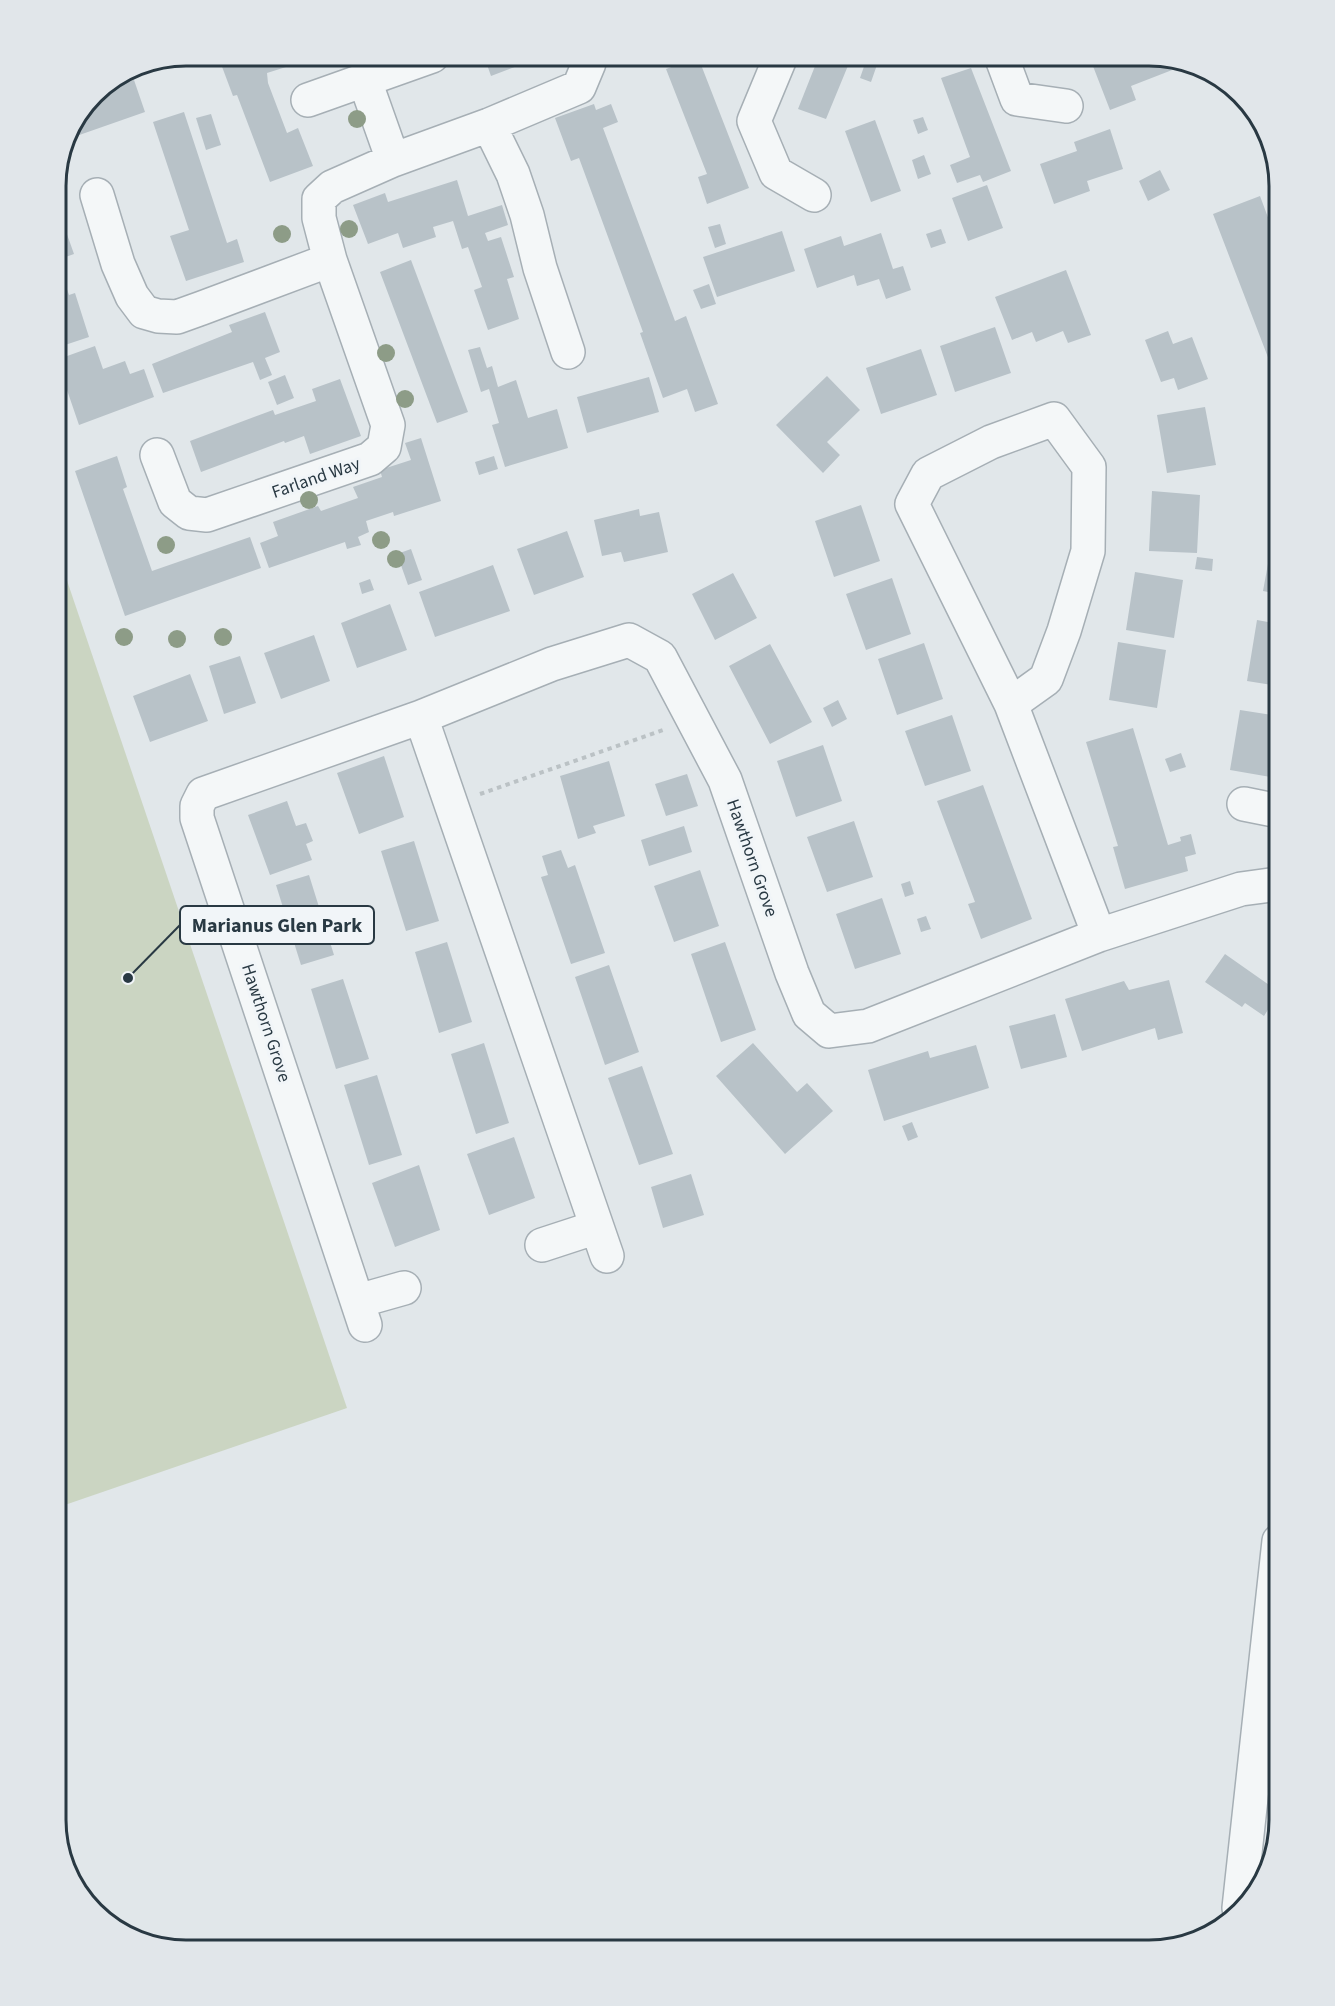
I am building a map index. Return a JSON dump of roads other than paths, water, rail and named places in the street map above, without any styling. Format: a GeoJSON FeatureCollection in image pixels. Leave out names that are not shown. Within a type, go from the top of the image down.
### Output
{"type":"FeatureCollection","features":[{"type":"Feature","properties":{"kind":"street"},"geometry":{"type":"LineString","coordinates":[[308,99],[405,66]]}},
{"type":"Feature","properties":{"kind":"street","name":"Farland Way"},"geometry":{"type":"LineString","coordinates":[[157,455],[175,502],[189,513],[207,515],[370,459],[384,447],[388,425],[330,260],[319,218],[319,200],[332,187],[393,160],[489,125],[579,87],[589,66]]}},
{"type":"Feature","properties":{"kind":"street"},"geometry":{"type":"LineString","coordinates":[[777,66],[754,121],[776,173],[814,195]]}},
{"type":"Feature","properties":{"kind":"street"},"geometry":{"type":"LineString","coordinates":[[1005,66],[1017,99],[1066,106]]}},
{"type":"Feature","properties":{"kind":"street"},"geometry":{"type":"LineString","coordinates":[[365,81],[393,160]]}},
{"type":"Feature","properties":{"kind":"street"},"geometry":{"type":"LineString","coordinates":[[489,125],[513,174],[524,205],[540,268],[568,352]]}},
{"type":"Feature","properties":{"kind":"street"},"geometry":{"type":"LineString","coordinates":[[97,195],[118,264],[132,296],[144,312],[158,316],[177,317],[330,260]]}},
{"type":"Feature","properties":{"kind":"street"},"geometry":{"type":"LineString","coordinates":[[1011,704],[1046,679],[1064,631],[1088,551],[1089,467],[1054,419],[991,442],[927,474],[912,504],[1011,704],[1099,935]]}},
{"type":"Feature","properties":{"kind":"street","name":"Hawthorn Grove"},"geometry":{"type":"LineString","coordinates":[[404,1288],[362,1313],[197,818],[197,806],[203,794],[421,717],[552,664],[630,640],[660,657],[725,780],[792,973],[809,1014],[829,1031],[868,1026],[1099,935],[1241,889],[1269,887]]}},
{"type":"Feature","properties":{"kind":"street"},"geometry":{"type":"LineString","coordinates":[[421,717],[602,1242],[542,1245]]}},
{"type":"Feature","properties":{"kind":"street"},"geometry":{"type":"LineString","coordinates":[[1244,804],[1269,809]]}},
{"type":"Feature","properties":{"kind":"street"},"geometry":{"type":"LineString","coordinates":[[1240,1898],[1269,1639]]}},
{"type":"Feature","properties":{"kind":"place","name":"Marianus Glen Park"},"geometry":{"type":"Point","coordinates":[128,978]}}]}
